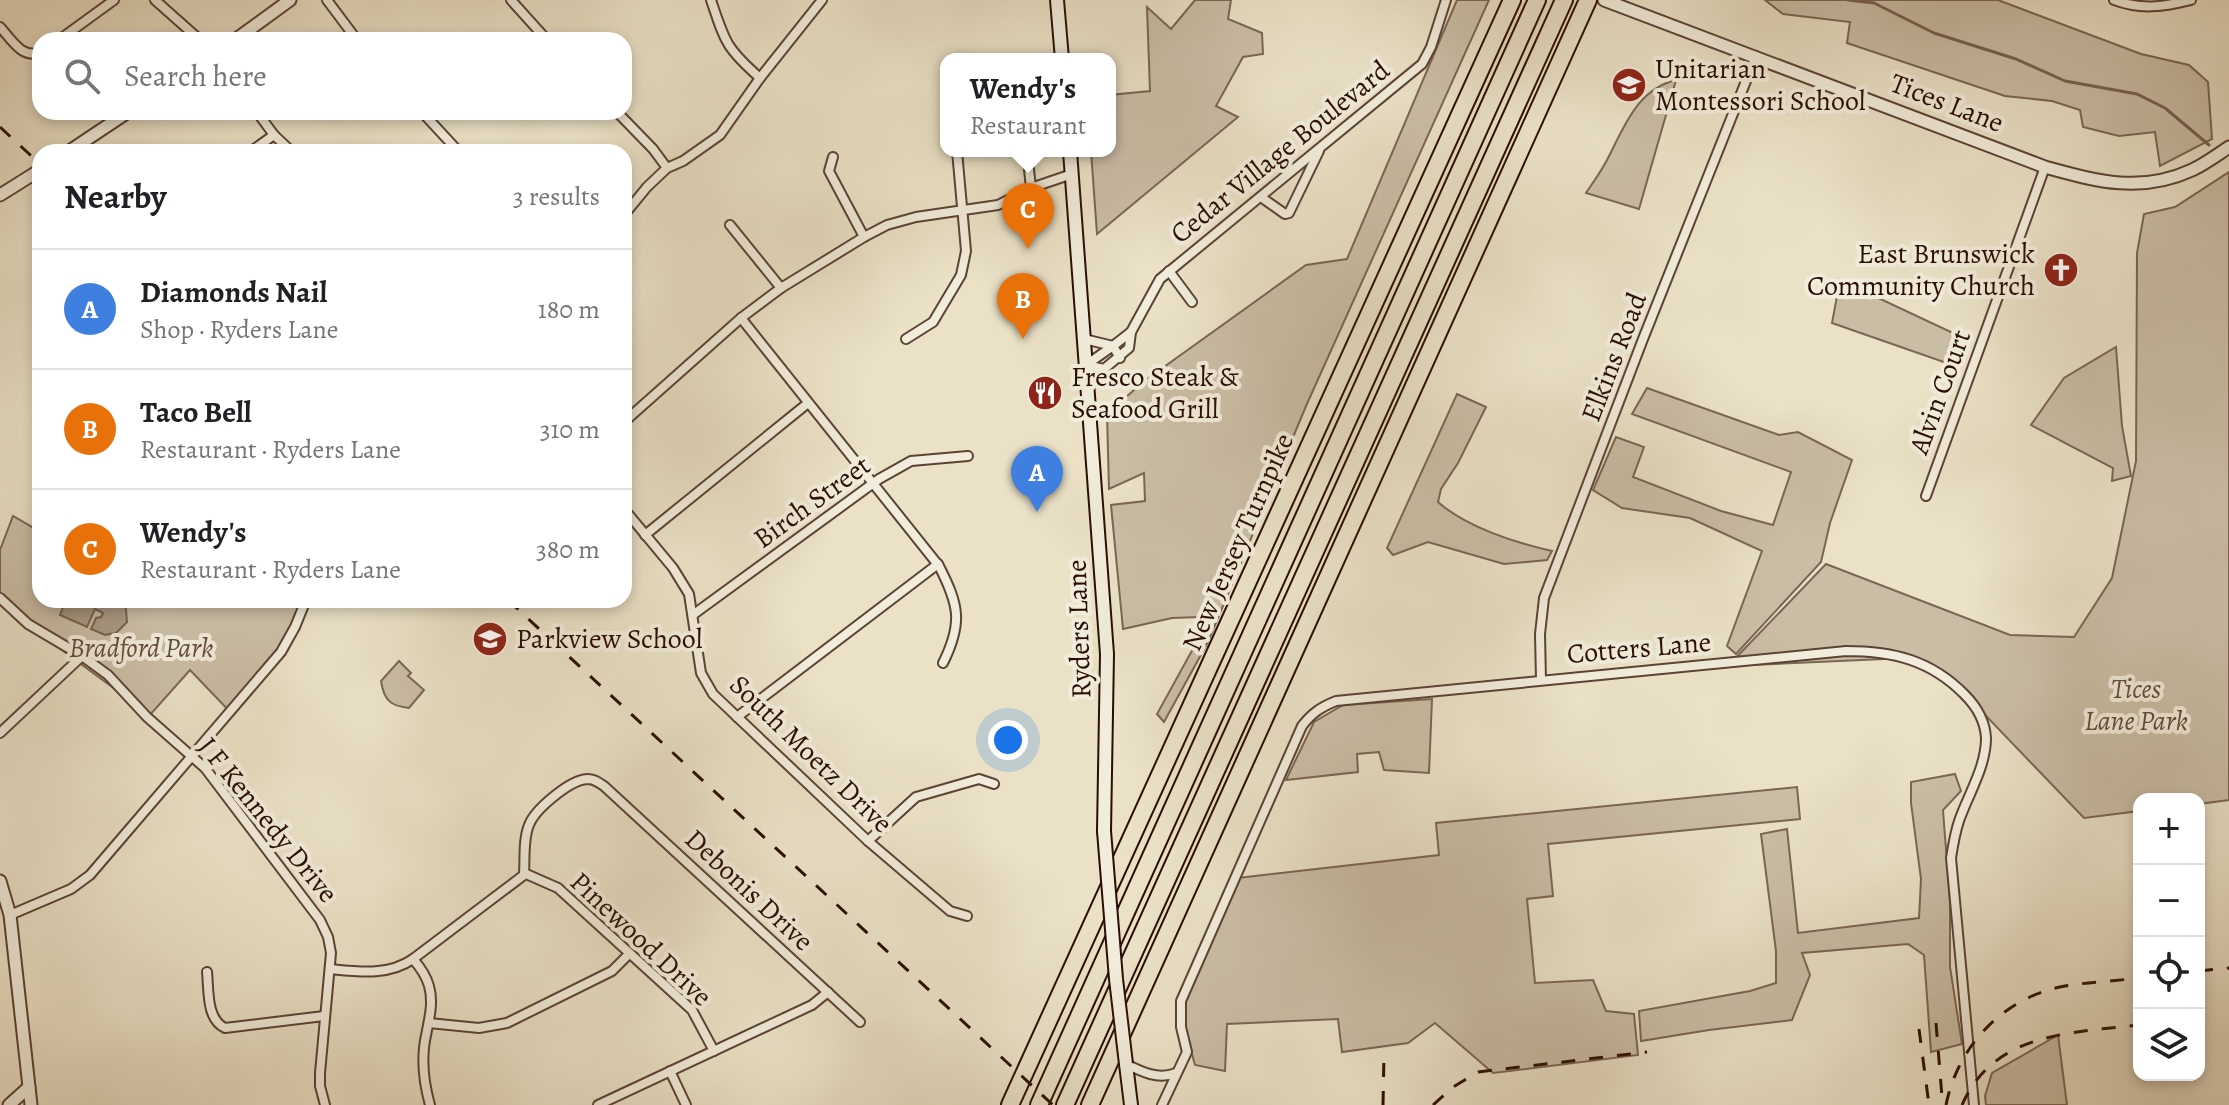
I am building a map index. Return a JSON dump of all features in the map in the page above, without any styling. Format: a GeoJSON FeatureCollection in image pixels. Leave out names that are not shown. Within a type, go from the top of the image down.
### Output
{"type":"FeatureCollection","features":[{"type":"Feature","properties":{"kind":"highway","name":"New Jersey Turnpike"},"geometry":{"type":"LineString","coordinates":[[1010,1105],[1512,0]]}},
{"type":"Feature","properties":{"kind":"highway","name":"New Jersey Turnpike"},"geometry":{"type":"LineString","coordinates":[[1039,1105],[1537,0]]}},
{"type":"Feature","properties":{"kind":"highway"},"geometry":{"type":"LineString","coordinates":[[1065,1105],[1563,2]]}},
{"type":"Feature","properties":{"kind":"highway"},"geometry":{"type":"LineString","coordinates":[[1090,1105],[1585,6]]}},
{"type":"Feature","properties":{"kind":"main road"},"geometry":{"type":"LineString","coordinates":[[1057,0],[1061,53]]}},
{"type":"Feature","properties":{"kind":"main road","name":"Ryders Lane"},"geometry":{"type":"LineString","coordinates":[[1071,157],[1107,654],[1104,831],[1116,979],[1131,1105]]}},
{"type":"Feature","properties":{"kind":"street"},"geometry":{"type":"LineString","coordinates":[[70,32],[114,0]]}},
{"type":"Feature","properties":{"kind":"street"},"geometry":{"type":"LineString","coordinates":[[155,0],[191,32]]}},
{"type":"Feature","properties":{"kind":"street"},"geometry":{"type":"LineString","coordinates":[[246,32],[290,0]]}},
{"type":"Feature","properties":{"kind":"street"},"geometry":{"type":"LineString","coordinates":[[327,0],[351,32]]}},
{"type":"Feature","properties":{"kind":"street"},"geometry":{"type":"LineString","coordinates":[[511,0],[540,32]]}},
{"type":"Feature","properties":{"kind":"street"},"geometry":{"type":"LineString","coordinates":[[711,0],[725,41],[733,54],[760,78]]}},
{"type":"Feature","properties":{"kind":"street"},"geometry":{"type":"LineString","coordinates":[[632,205],[667,168],[683,161],[720,135],[760,78],[822,0]]}},
{"type":"Feature","properties":{"kind":"street","name":"Cedar Village Boulevard"},"geometry":{"type":"LineString","coordinates":[[1120,358],[1129,348],[1131,332],[1154,286],[1169,271],[1422,64],[1431,47],[1446,0]]}},
{"type":"Feature","properties":{"kind":"street","name":"Tices Lane"},"geometry":{"type":"LineString","coordinates":[[1604,0],[2045,167],[2106,183],[2131,185],[2191,170],[2229,147]]}},
{"type":"Feature","properties":{"kind":"street"},"geometry":{"type":"LineString","coordinates":[[2114,0],[2128,6],[2162,8],[2191,0]]}},
{"type":"Feature","properties":{"kind":"street"},"geometry":{"type":"LineString","coordinates":[[0,27],[23,53],[32,55]]}},
{"type":"Feature","properties":{"kind":"street","name":"Elkins Road"},"geometry":{"type":"LineString","coordinates":[[1541,680],[1540,634],[1544,598],[1756,56]]}},
{"type":"Feature","properties":{"kind":"street"},"geometry":{"type":"LineString","coordinates":[[80,144],[116,120]]}},
{"type":"Feature","properties":{"kind":"street"},"geometry":{"type":"LineString","coordinates":[[263,120],[284,144]]}},
{"type":"Feature","properties":{"kind":"street"},"geometry":{"type":"LineString","coordinates":[[429,120],[452,144]]}},
{"type":"Feature","properties":{"kind":"street"},"geometry":{"type":"LineString","coordinates":[[625,120],[667,168]]}},
{"type":"Feature","properties":{"kind":"street"},"geometry":{"type":"LineString","coordinates":[[261,144],[274,135]]}},
{"type":"Feature","properties":{"kind":"street"},"geometry":{"type":"LineString","coordinates":[[1261,197],[1285,214],[1289,213],[1319,149]]}},
{"type":"Feature","properties":{"kind":"street"},"geometry":{"type":"LineString","coordinates":[[833,157],[829,171],[864,237]]}},
{"type":"Feature","properties":{"kind":"street"},"geometry":{"type":"LineString","coordinates":[[906,339],[933,322],[961,275],[966,251],[958,157]]}},
{"type":"Feature","properties":{"kind":"street"},"geometry":{"type":"LineString","coordinates":[[1028,157],[1031,188]]}},
{"type":"Feature","properties":{"kind":"street","name":"Alvin Court"},"geometry":{"type":"LineString","coordinates":[[1926,496],[2045,167]]}},
{"type":"Feature","properties":{"kind":"street"},"geometry":{"type":"LineString","coordinates":[[632,415],[741,318],[781,288],[864,237],[887,225],[916,217],[998,205],[1031,188],[1072,174]]}},
{"type":"Feature","properties":{"kind":"street"},"geometry":{"type":"LineString","coordinates":[[0,195],[32,175]]}},
{"type":"Feature","properties":{"kind":"street"},"geometry":{"type":"LineString","coordinates":[[730,225],[781,288]]}},
{"type":"Feature","properties":{"kind":"street"},"geometry":{"type":"LineString","coordinates":[[1169,271],[1192,302]]}},
{"type":"Feature","properties":{"kind":"street"},"geometry":{"type":"LineString","coordinates":[[741,318],[938,564],[956,599],[955,639],[943,663]]}},
{"type":"Feature","properties":{"kind":"street","name":"Cedar Village Boulevard"},"geometry":{"type":"LineString","coordinates":[[1086,365],[1131,332]]}},
{"type":"Feature","properties":{"kind":"street"},"geometry":{"type":"LineString","coordinates":[[1084,339],[1113,346],[1120,358],[1104,369],[1086,365]]}},
{"type":"Feature","properties":{"kind":"street"},"geometry":{"type":"LineString","coordinates":[[645,535],[808,403]]}},
{"type":"Feature","properties":{"kind":"street","name":"Birch Street"},"geometry":{"type":"LineString","coordinates":[[694,614],[873,483],[911,461],[968,456]]}},
{"type":"Feature","properties":{"kind":"street","name":"South Moetz Drive"},"geometry":{"type":"LineString","coordinates":[[632,519],[673,568],[689,594],[701,673],[713,694],[868,841],[950,911],[967,916]]}},
{"type":"Feature","properties":{"kind":"street"},"geometry":{"type":"LineString","coordinates":[[737,717],[938,564]]}},
{"type":"Feature","properties":{"kind":"street","name":"J F Kennedy Drive"},"geometry":{"type":"LineString","coordinates":[[0,598],[28,624],[108,675],[147,717],[205,768],[320,920],[328,937],[330,969],[320,1086],[325,1105]]}},
{"type":"Feature","properties":{"kind":"street"},"geometry":{"type":"LineString","coordinates":[[10,915],[71,889],[90,875],[281,652],[303,608]]}},
{"type":"Feature","properties":{"kind":"street","name":"Cotters Lane"},"geometry":{"type":"LineString","coordinates":[[1162,1105],[1187,1052],[1181,1027],[1181,1001],[1302,726],[1310,715],[1336,701],[1846,651],[1876,651],[1912,658],[1947,677],[1975,706],[1983,720],[1986,739],[1982,761],[1955,834],[1951,858],[1974,1105]]}},
{"type":"Feature","properties":{"kind":"street"},"geometry":{"type":"LineString","coordinates":[[0,733],[82,656]]}},
{"type":"Feature","properties":{"kind":"street"},"geometry":{"type":"LineString","coordinates":[[868,841],[916,797],[979,779],[994,784]]}},
{"type":"Feature","properties":{"kind":"street","name":"Debonis Drive"},"geometry":{"type":"LineString","coordinates":[[524,873],[529,825],[548,801],[577,781],[595,780],[860,1022]]}},
{"type":"Feature","properties":{"kind":"street"},"geometry":{"type":"LineString","coordinates":[[330,969],[380,971],[403,966],[524,873]]}},
{"type":"Feature","properties":{"kind":"street","name":"Pinewood Drive"},"geometry":{"type":"LineString","coordinates":[[524,873],[558,888],[628,955],[692,1010],[714,1051]]}},
{"type":"Feature","properties":{"kind":"street"},"geometry":{"type":"LineString","coordinates":[[0,881],[10,915],[31,1105]]}},
{"type":"Feature","properties":{"kind":"street"},"geometry":{"type":"LineString","coordinates":[[429,1023],[479,1028],[507,1023],[612,971],[628,955]]}},
{"type":"Feature","properties":{"kind":"street"},"geometry":{"type":"LineString","coordinates":[[413,959],[426,976],[430,989],[424,1050],[424,1073],[430,1105]]}},
{"type":"Feature","properties":{"kind":"street"},"geometry":{"type":"LineString","coordinates":[[207,972],[213,1017],[225,1028],[324,1016]]}},
{"type":"Feature","properties":{"kind":"street"},"geometry":{"type":"LineString","coordinates":[[598,1105],[812,1005],[828,992]]}},
{"type":"Feature","properties":{"kind":"street"},"geometry":{"type":"LineString","coordinates":[[1126,1064],[1154,1075],[1167,1077],[1176,1073]]}},
{"type":"Feature","properties":{"kind":"street"},"geometry":{"type":"LineString","coordinates":[[670,1071],[686,1105]]}},
{"type":"Feature","properties":{"kind":"street"},"geometry":{"type":"LineString","coordinates":[[9,1105],[29,1087]]}},
{"type":"Feature","properties":{"kind":"green space"},"geometry":{"type":"Polygon","coordinates":[[[1195,0],[1231,0],[1228,19],[1262,33],[1263,54],[1243,57],[1216,106],[1238,117],[1097,234],[1091,157],[1116,157],[1116,94],[1150,91],[1147,7],[1171,29],[1195,0]]]}},
{"type":"Feature","properties":{"kind":"green space"},"geometry":{"type":"Polygon","coordinates":[[[1457,0],[1489,0],[1306,406],[1208,642],[1164,722],[1157,714],[1194,647],[1199,617],[1172,618],[1123,629],[1111,505],[1145,501],[1144,473],[1109,489],[1107,414],[1143,382],[1306,265],[1347,259],[1457,0]]]}},
{"type":"Feature","properties":{"kind":"green space"},"geometry":{"type":"Polygon","coordinates":[[[1765,0],[1998,0],[2141,54],[2189,65],[2208,82],[2212,139],[2160,166],[2155,132],[2119,136],[2083,127],[2080,110],[2052,101],[2005,96],[1847,43],[1850,22],[1783,14],[1765,0]]]}},
{"type":"Feature","properties":{"kind":"green space"},"geometry":{"type":"Polygon","coordinates":[[[1676,80],[1639,209],[1586,193],[1634,110],[1652,91],[1676,80]]]}},
{"type":"Feature","properties":{"kind":"green space","name":"Tices Lane Park"},"geometry":{"type":"Polygon","coordinates":[[[2229,172],[2229,800],[2205,803],[2205,793],[2133,793],[2133,812],[2084,818],[1966,695],[1906,658],[1728,666],[1826,564],[2010,635],[2074,637],[2112,578],[2136,461],[2137,253],[2144,214],[2175,207],[2229,172]]]}},
{"type":"Feature","properties":{"kind":"green space"},"geometry":{"type":"Polygon","coordinates":[[[1840,280],[1968,340],[1958,367],[1832,323],[1840,280]]]}},
{"type":"Feature","properties":{"kind":"green space"},"geometry":{"type":"Polygon","coordinates":[[[2116,347],[2122,426],[2131,476],[2112,481],[2113,468],[2031,425],[2064,378],[2116,347]]]}},
{"type":"Feature","properties":{"kind":"green space"},"geometry":{"type":"Polygon","coordinates":[[[1647,388],[1779,435],[1798,432],[1852,460],[1830,523],[1821,562],[1736,654],[1727,646],[1762,551],[1690,518],[1622,508],[1593,490],[1616,437],[1644,447],[1633,477],[1721,511],[1773,525],[1791,472],[1632,414],[1647,388]]]}},
{"type":"Feature","properties":{"kind":"green space"},"geometry":{"type":"Polygon","coordinates":[[[1457,394],[1486,407],[1441,489],[1438,502],[1463,519],[1507,539],[1552,551],[1547,560],[1504,564],[1428,542],[1393,555],[1387,548],[1457,394]]]}},
{"type":"Feature","properties":{"kind":"green space","name":"Bradford Park"},"geometry":{"type":"Polygon","coordinates":[[[13,516],[32,527],[32,608],[306,608],[288,650],[260,677],[233,715],[190,670],[150,715],[24,622],[0,599],[0,550],[13,516]]]}},
{"type":"Feature","properties":{"kind":"green space"},"geometry":{"type":"Polygon","coordinates":[[[399,661],[411,673],[408,676],[424,690],[409,708],[389,701],[382,688],[381,681],[399,661]]]}},
{"type":"Feature","properties":{"kind":"green space"},"geometry":{"type":"Polygon","coordinates":[[[1432,699],[1429,773],[1384,770],[1379,752],[1357,754],[1358,772],[1286,780],[1314,722],[1343,705],[1432,699]]]}},
{"type":"Feature","properties":{"kind":"green space"},"geometry":{"type":"Polygon","coordinates":[[[1955,774],[1961,791],[1943,810],[1950,902],[1950,967],[1962,1044],[1931,1052],[1924,955],[1908,944],[1802,953],[1810,975],[1792,1020],[1641,1041],[1639,1011],[1750,991],[1776,983],[1776,951],[1761,834],[1787,829],[1798,933],[1919,918],[1921,879],[1911,782],[1955,774]]]}},
{"type":"Feature","properties":{"kind":"green space"},"geometry":{"type":"Polygon","coordinates":[[[1797,787],[1800,819],[1548,844],[1553,896],[1527,899],[1535,983],[1593,980],[1606,1011],[1634,1014],[1638,1055],[1493,1073],[1435,1023],[1408,1043],[1342,1052],[1338,1019],[1227,1024],[1225,1071],[1195,1065],[1179,1009],[1238,878],[1439,855],[1436,823],[1797,787]]]}},
{"type":"Feature","properties":{"kind":"green space"},"geometry":{"type":"Polygon","coordinates":[[[2058,1035],[2067,1105],[1986,1105],[1985,1096],[1992,1073],[2058,1035]]]}},
{"type":"Feature","properties":{"kind":"shaded area"},"geometry":{"type":"Polygon","coordinates":[[[63,608],[125,608],[127,622],[116,633],[105,635],[91,629],[96,618],[103,613],[95,609],[87,627],[60,615],[63,608]]]}},
{"type":"Feature","properties":{"kind":"waterway"},"geometry":{"type":"LineString","coordinates":[[1848,0],[1874,3],[1934,33],[2016,59],[2065,81],[2137,94],[2165,108],[2209,145]]}},
{"type":"Feature","properties":{"kind":"railway"},"geometry":{"type":"LineString","coordinates":[[0,127],[32,157]]}},
{"type":"Feature","properties":{"kind":"railway"},"geometry":{"type":"LineString","coordinates":[[517,608],[1053,1105]]}},
{"type":"Feature","properties":{"kind":"railway"},"geometry":{"type":"LineString","coordinates":[[2205,970],[2229,968]]}},
{"type":"Feature","properties":{"kind":"railway"},"geometry":{"type":"LineString","coordinates":[[1946,1105],[1961,1063],[1987,1027],[2004,1013],[2022,1001],[2065,986],[2133,979]]}},
{"type":"Feature","properties":{"kind":"railway"},"geometry":{"type":"LineString","coordinates":[[1936,1023],[1942,1097]]}},
{"type":"Feature","properties":{"kind":"railway"},"geometry":{"type":"LineString","coordinates":[[1962,1105],[1976,1081],[1994,1063],[2014,1050],[2062,1035],[2133,1026]]}},
{"type":"Feature","properties":{"kind":"railway"},"geometry":{"type":"LineString","coordinates":[[1919,1029],[1929,1105]]}},
{"type":"Feature","properties":{"kind":"railway"},"geometry":{"type":"LineString","coordinates":[[1433,1105],[1453,1087],[1478,1072],[1647,1052]]}},
{"type":"Feature","properties":{"kind":"railway"},"geometry":{"type":"LineString","coordinates":[[1383,1105],[1384,1053]]}},
{"type":"Feature","properties":{"kind":"place","name":"Unitarian Montessori School"},"geometry":{"type":"Point","coordinates":[1629,85]}},
{"type":"Feature","properties":{"kind":"place","name":"Wendy's"},"geometry":{"type":"Point","coordinates":[1028,249]}},
{"type":"Feature","properties":{"kind":"place","name":"East Brunswick Community Church"},"geometry":{"type":"Point","coordinates":[2061,270]}},
{"type":"Feature","properties":{"kind":"place","name":"Taco Bell"},"geometry":{"type":"Point","coordinates":[1023,339]}},
{"type":"Feature","properties":{"kind":"place","name":"Fresco Steak & Seafood Grill"},"geometry":{"type":"Point","coordinates":[1045,393]}},
{"type":"Feature","properties":{"kind":"place","name":"Diamonds Nail"},"geometry":{"type":"Point","coordinates":[1037,512]}},
{"type":"Feature","properties":{"kind":"place","name":"Parkview School"},"geometry":{"type":"Point","coordinates":[490,639]}}]}
